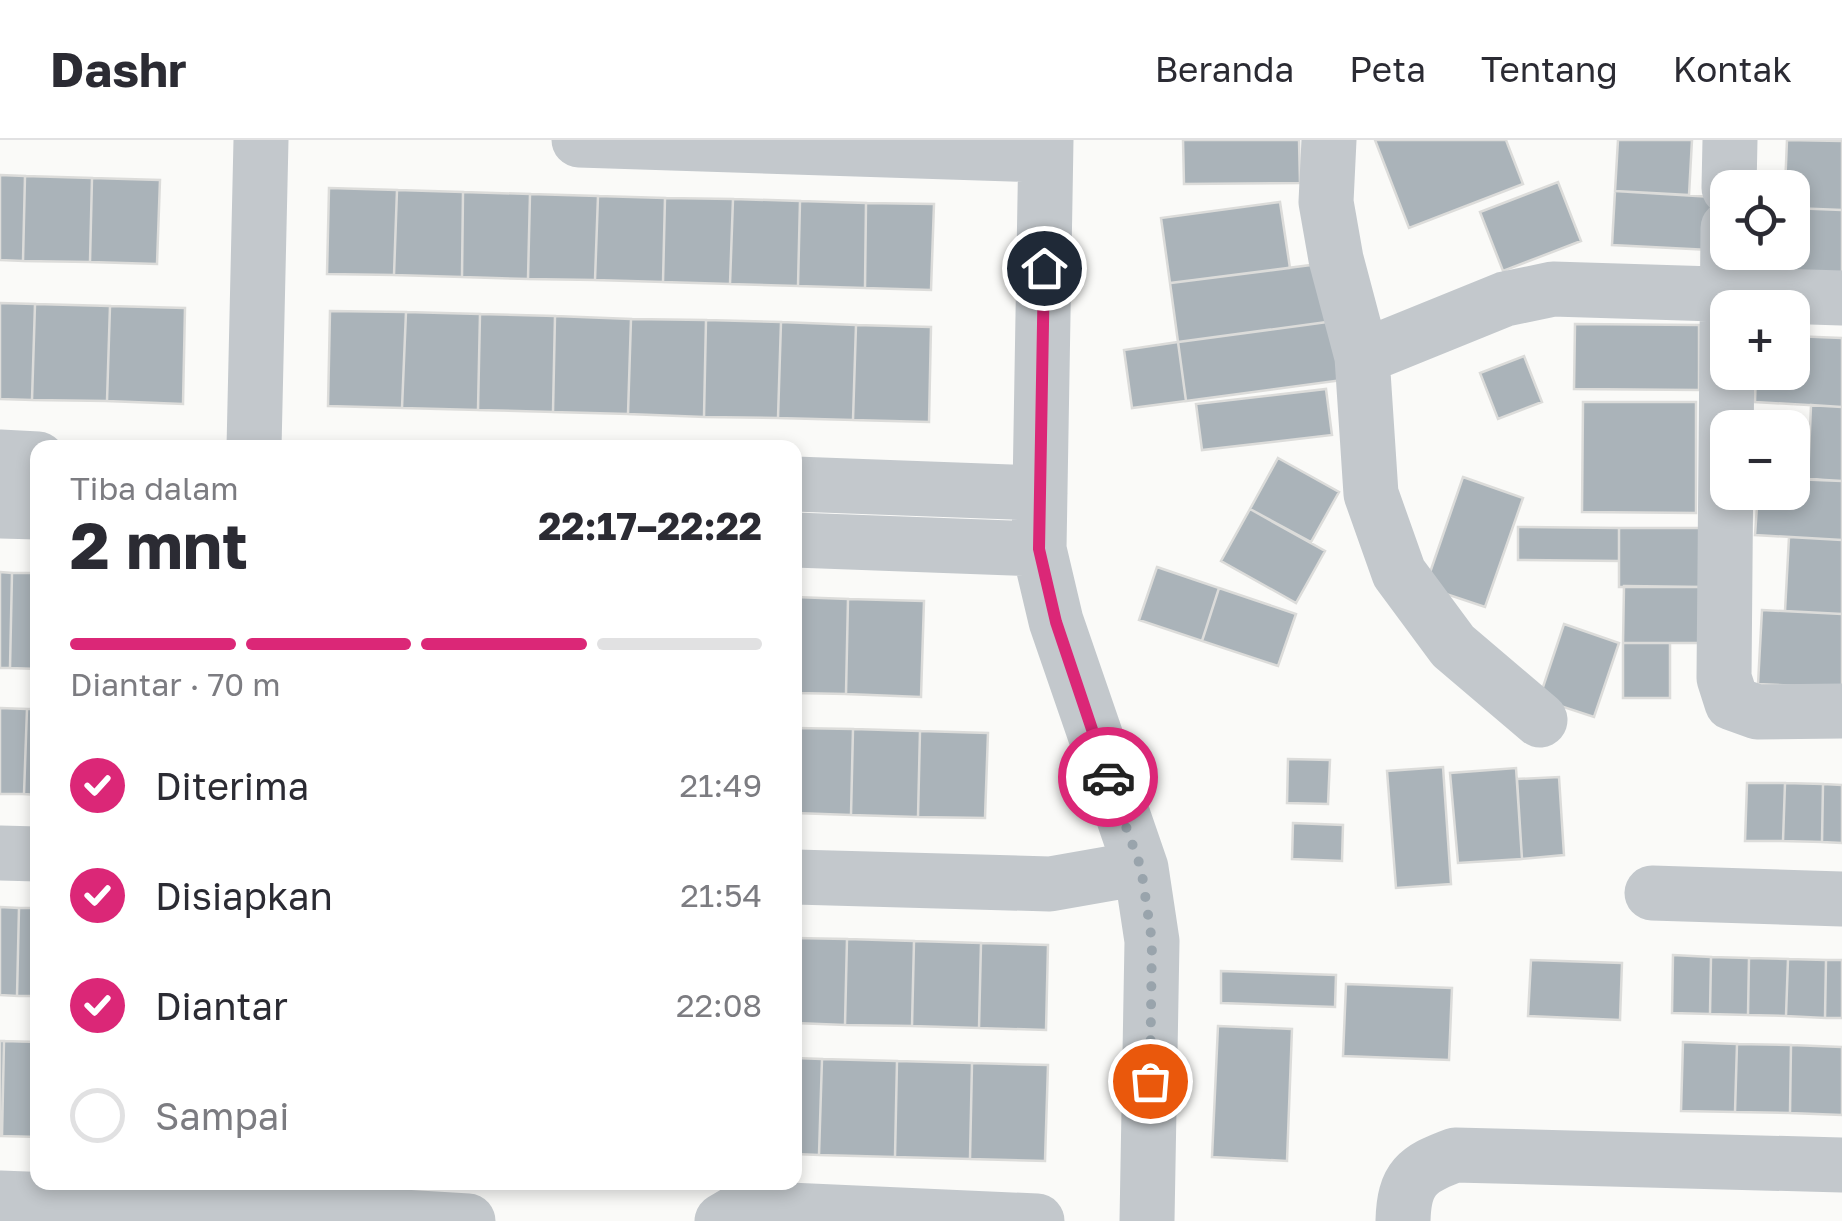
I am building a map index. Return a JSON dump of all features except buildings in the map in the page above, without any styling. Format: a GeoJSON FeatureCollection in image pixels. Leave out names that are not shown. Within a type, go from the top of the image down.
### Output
{"type":"FeatureCollection","features":[{"type":"Feature","properties":{"kind":"street"},"geometry":{"type":"LineString","coordinates":[[254,440],[261,140]]}},
{"type":"Feature","properties":{"kind":"street"},"geometry":{"type":"LineString","coordinates":[[580,140],[1046,147],[1039,549],[1056,622],[1141,868],[1152,941],[1147,1221]]}},
{"type":"Feature","properties":{"kind":"street"},"geometry":{"type":"LineString","coordinates":[[1328,140],[1326,202],[1336,259],[1362,357],[1371,494],[1399,573],[1453,646],[1540,720]]}},
{"type":"Feature","properties":{"kind":"street"},"geometry":{"type":"LineString","coordinates":[[1729,170],[1730,140]]}},
{"type":"Feature","properties":{"kind":"street"},"geometry":{"type":"LineString","coordinates":[[1362,357],[1505,299],[1553,289],[1710,294]]}},
{"type":"Feature","properties":{"kind":"street"},"geometry":{"type":"LineString","coordinates":[[1810,297],[1842,298]]}},
{"type":"Feature","properties":{"kind":"street"},"geometry":{"type":"LineString","coordinates":[[1726,390],[1724,678],[1732,702],[1757,712],[1842,711]]}},
{"type":"Feature","properties":{"kind":"street"},"geometry":{"type":"LineString","coordinates":[[0,457],[30,458]]}},
{"type":"Feature","properties":{"kind":"street"},"geometry":{"type":"LineString","coordinates":[[802,484],[1040,493]]}},
{"type":"Feature","properties":{"kind":"street"},"geometry":{"type":"LineString","coordinates":[[0,510],[30,512]]}},
{"type":"Feature","properties":{"kind":"street"},"geometry":{"type":"LineString","coordinates":[[802,540],[1039,549]]}},
{"type":"Feature","properties":{"kind":"street"},"geometry":{"type":"LineString","coordinates":[[0,853],[30,854]]}},
{"type":"Feature","properties":{"kind":"street"},"geometry":{"type":"LineString","coordinates":[[802,877],[1050,884],[1141,868]]}},
{"type":"Feature","properties":{"kind":"street"},"geometry":{"type":"LineString","coordinates":[[1652,893],[1842,899]]}},
{"type":"Feature","properties":{"kind":"street"},"geometry":{"type":"LineString","coordinates":[[1403,1221],[1404,1196],[1424,1167],[1455,1155],[1842,1164]]}},
{"type":"Feature","properties":{"kind":"street"},"geometry":{"type":"LineString","coordinates":[[0,1198],[235,1204],[468,1221]]}},
{"type":"Feature","properties":{"kind":"street"},"geometry":{"type":"LineString","coordinates":[[722,1221],[744,1208],[1037,1221]]}},
{"type":"Feature","properties":{"kind":"way so far"},"geometry":{"type":"LineString","coordinates":[[1108,777],[1141,868],[1152,941],[1150,1081]]}},
{"type":"Feature","properties":{"kind":"route"},"geometry":{"type":"LineString","coordinates":[[1044,268],[1039,549],[1056,622],[1108,777]]}}]}
